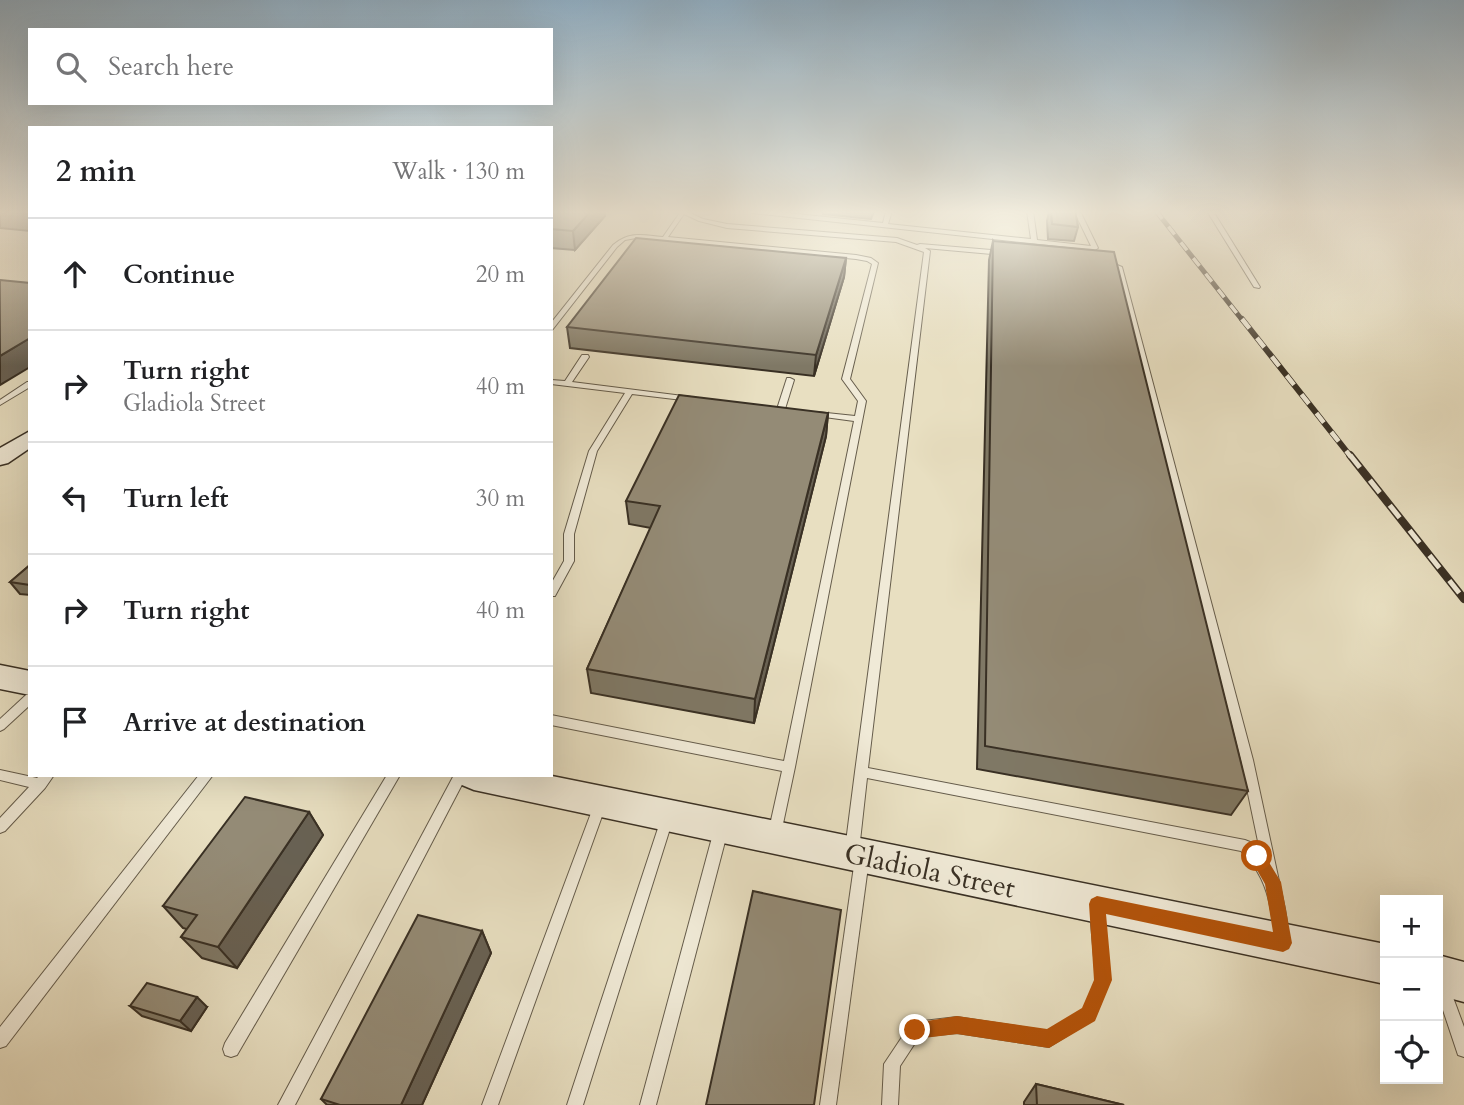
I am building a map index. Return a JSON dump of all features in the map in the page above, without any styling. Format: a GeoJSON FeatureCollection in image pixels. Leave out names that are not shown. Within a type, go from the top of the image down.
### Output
{"type":"FeatureCollection","features":[{"type":"Feature","properties":{"kind":"street"},"geometry":{"type":"LineString","coordinates":[[0,458],[28,439]]}},
{"type":"Feature","properties":{"kind":"street"},"geometry":{"type":"LineString","coordinates":[[0,677],[28,683]]}},
{"type":"Feature","properties":{"kind":"street","name":"Gladiola Street"},"geometry":{"type":"LineString","coordinates":[[483,777],[1380,963]]}},
{"type":"Feature","properties":{"kind":"street"},"geometry":{"type":"LineString","coordinates":[[1443,976],[1464,982]]}},
{"type":"Feature","properties":{"kind":"lane"},"geometry":{"type":"LineString","coordinates":[[553,325],[602,263]]}},
{"type":"Feature","properties":{"kind":"lane"},"geometry":{"type":"LineString","coordinates":[[774,838],[862,401],[846,379],[874,263]]}},
{"type":"Feature","properties":{"kind":"lane"},"geometry":{"type":"LineString","coordinates":[[828,1105],[857,855],[861,772],[926,263]]}},
{"type":"Feature","properties":{"kind":"lane"},"geometry":{"type":"LineString","coordinates":[[1107,263],[1116,264],[1120,268],[1247,760],[1283,943]]}},
{"type":"Feature","properties":{"kind":"lane"},"geometry":{"type":"LineString","coordinates":[[1241,263],[1256,287]]}},
{"type":"Feature","properties":{"kind":"lane"},"geometry":{"type":"LineString","coordinates":[[567,384],[585,357]]}},
{"type":"Feature","properties":{"kind":"lane"},"geometry":{"type":"LineString","coordinates":[[781,409],[790,380]]}},
{"type":"Feature","properties":{"kind":"lane"},"geometry":{"type":"LineString","coordinates":[[553,382],[698,400]]}},
{"type":"Feature","properties":{"kind":"lane"},"geometry":{"type":"LineString","coordinates":[[0,403],[28,385]]}},
{"type":"Feature","properties":{"kind":"lane"},"geometry":{"type":"LineString","coordinates":[[553,589],[569,561],[569,534],[593,451],[630,391]]}},
{"type":"Feature","properties":{"kind":"lane"},"geometry":{"type":"LineString","coordinates":[[767,408],[794,411]]}},
{"type":"Feature","properties":{"kind":"lane"},"geometry":{"type":"LineString","coordinates":[[806,412],[858,419]]}},
{"type":"Feature","properties":{"kind":"lane"},"geometry":{"type":"LineString","coordinates":[[0,726],[28,700]]}},
{"type":"Feature","properties":{"kind":"lane"},"geometry":{"type":"LineString","coordinates":[[553,720],[789,767]]}},
{"type":"Feature","properties":{"kind":"lane"},"geometry":{"type":"LineString","coordinates":[[861,772],[1245,846],[1257,856],[1273,882]]}},
{"type":"Feature","properties":{"kind":"lane"},"geometry":{"type":"LineString","coordinates":[[0,775],[45,779]]}},
{"type":"Feature","properties":{"kind":"lane"},"geometry":{"type":"LineString","coordinates":[[0,1040],[205,777]]}},
{"type":"Feature","properties":{"kind":"lane"},"geometry":{"type":"LineString","coordinates":[[231,1049],[393,777]]}},
{"type":"Feature","properties":{"kind":"lane"},"geometry":{"type":"LineString","coordinates":[[286,1105],[460,777]]}},
{"type":"Feature","properties":{"kind":"lane"},"geometry":{"type":"LineString","coordinates":[[0,827],[45,779]]}},
{"type":"Feature","properties":{"kind":"lane"},"geometry":{"type":"LineString","coordinates":[[490,1105],[601,802]]}},
{"type":"Feature","properties":{"kind":"lane"},"geometry":{"type":"LineString","coordinates":[[575,1105],[669,816]]}},
{"type":"Feature","properties":{"kind":"lane"},"geometry":{"type":"LineString","coordinates":[[648,1105],[722,827]]}},
{"type":"Feature","properties":{"kind":"lane"},"geometry":{"type":"LineString","coordinates":[[890,1105],[892,1064],[915,1030],[957,1025],[1049,1039],[1089,1014],[1103,980],[1097,904]]}},
{"type":"Feature","properties":{"kind":"lane"},"geometry":{"type":"LineString","coordinates":[[1443,989],[1464,1049]]}},
{"type":"Feature","properties":{"kind":"building"},"geometry":{"type":"Polygon","coordinates":[[[617,263],[845,263],[816,355],[567,327],[617,263]]]}},
{"type":"Feature","properties":{"kind":"building"},"geometry":{"type":"Polygon","coordinates":[[[993,263],[1117,263],[1248,791],[985,746],[993,263]]]}},
{"type":"Feature","properties":{"kind":"building"},"geometry":{"type":"Polygon","coordinates":[[[0,280],[28,283],[28,339],[0,356],[0,280]]]}},
{"type":"Feature","properties":{"kind":"building"},"geometry":{"type":"Polygon","coordinates":[[[679,395],[828,413],[755,699],[587,669],[660,506],[626,501],[679,395]]]}},
{"type":"Feature","properties":{"kind":"building"},"geometry":{"type":"Polygon","coordinates":[[[28,567],[28,585],[10,582],[28,567]]]}},
{"type":"Feature","properties":{"kind":"building"},"geometry":{"type":"Polygon","coordinates":[[[245,797],[309,812],[218,947],[181,937],[197,915],[163,906],[245,797]]]}},
{"type":"Feature","properties":{"kind":"building"},"geometry":{"type":"Polygon","coordinates":[[[753,891],[841,910],[814,1105],[706,1105],[753,891]]]}},
{"type":"Feature","properties":{"kind":"building"},"geometry":{"type":"Polygon","coordinates":[[[418,915],[482,931],[401,1105],[340,1105],[321,1099],[418,915]]]}},
{"type":"Feature","properties":{"kind":"building"},"geometry":{"type":"Polygon","coordinates":[[[147,983],[197,997],[180,1021],[130,1006],[147,983]]]}},
{"type":"Feature","properties":{"kind":"building"},"geometry":{"type":"Polygon","coordinates":[[[1036,1084],[1124,1105],[1037,1105],[1036,1084]]]}},
{"type":"Feature","properties":{"kind":"railway"},"geometry":{"type":"LineString","coordinates":[[1197,263],[1243,321]]}},
{"type":"Feature","properties":{"kind":"railway"},"geometry":{"type":"LineString","coordinates":[[1242,319],[1351,457]]}},
{"type":"Feature","properties":{"kind":"railway"},"geometry":{"type":"LineString","coordinates":[[1350,455],[1464,599]]}},
{"type":"Feature","properties":{"kind":"route"},"geometry":{"type":"LineString","coordinates":[[915,1030],[957,1025],[1049,1039],[1089,1014],[1103,980],[1097,904],[1283,943],[1273,882],[1257,856]]}}]}
